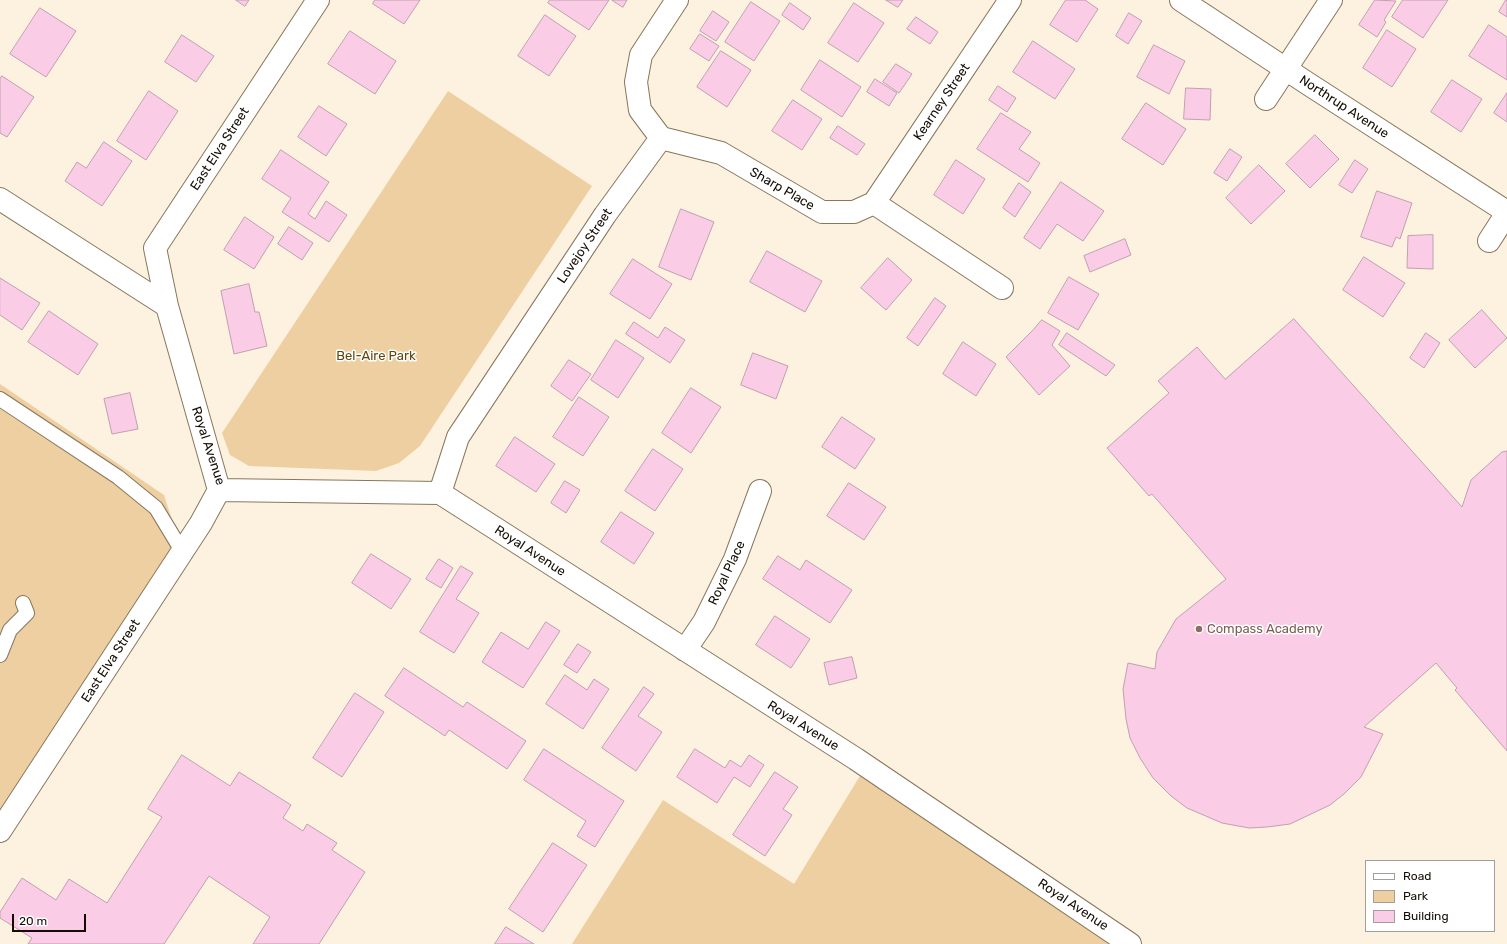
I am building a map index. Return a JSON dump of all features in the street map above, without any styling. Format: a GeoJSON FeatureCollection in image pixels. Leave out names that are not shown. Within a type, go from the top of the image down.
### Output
{"type":"FeatureCollection","features":[{"type":"Feature","properties":{"kind":"street","name":"East Elva Street"},"geometry":{"type":"LineString","coordinates":[[167,306],[155,248],[318,0]]}},
{"type":"Feature","properties":{"kind":"street"},"geometry":{"type":"LineString","coordinates":[[661,138],[640,110],[636,82],[640,55],[677,0]]}},
{"type":"Feature","properties":{"kind":"street","name":"Kearney Street"},"geometry":{"type":"LineString","coordinates":[[874,203],[1010,0]]}},
{"type":"Feature","properties":{"kind":"street","name":"Northrup Avenue"},"geometry":{"type":"LineString","coordinates":[[1181,0],[1507,212]]}},
{"type":"Feature","properties":{"kind":"street"},"geometry":{"type":"LineString","coordinates":[[1266,99],[1331,0]]}},
{"type":"Feature","properties":{"kind":"street","name":"Sharp Place"},"geometry":{"type":"LineString","coordinates":[[661,138],[721,153],[822,212],[854,212],[874,203]]}},
{"type":"Feature","properties":{"kind":"street","name":"Lovejoy Street"},"geometry":{"type":"LineString","coordinates":[[440,494],[458,437],[604,215],[661,138]]}},
{"type":"Feature","properties":{"kind":"street"},"geometry":{"type":"LineString","coordinates":[[0,198],[167,306]]}},
{"type":"Feature","properties":{"kind":"street"},"geometry":{"type":"LineString","coordinates":[[874,203],[1002,288]]}},
{"type":"Feature","properties":{"kind":"street"},"geometry":{"type":"LineString","coordinates":[[1489,241],[1507,212]]}},
{"type":"Feature","properties":{"kind":"street","name":"Royal Avenue"},"geometry":{"type":"LineString","coordinates":[[167,306],[219,490],[440,494],[856,759],[1130,944]]}},
{"type":"Feature","properties":{"kind":"street","name":"East Elva Street"},"geometry":{"type":"LineString","coordinates":[[0,831],[200,523],[219,490]]}},
{"type":"Feature","properties":{"kind":"street","name":"Royal Place"},"geometry":{"type":"LineString","coordinates":[[685,650],[704,622],[735,559],[760,491]]}},
{"type":"Feature","properties":{"kind":"lane"},"geometry":{"type":"LineString","coordinates":[[0,399],[118,477],[156,508],[182,551]]}},
{"type":"Feature","properties":{"kind":"lane"},"geometry":{"type":"LineString","coordinates":[[0,655],[10,630],[27,613],[23,603]]}},
{"type":"Feature","properties":{"kind":"green space","name":"Bel-Aire Park"},"geometry":{"type":"Polygon","coordinates":[[[448,91],[592,186],[420,446],[399,463],[376,471],[249,466],[230,455],[222,433],[448,91]]]}},
{"type":"Feature","properties":{"kind":"green space"},"geometry":{"type":"Polygon","coordinates":[[[0,384],[164,495],[182,551],[0,830],[0,384]]]}},
{"type":"Feature","properties":{"kind":"green space"},"geometry":{"type":"Polygon","coordinates":[[[866,766],[1130,944],[572,944],[663,800],[794,884],[866,766]]]}},
{"type":"Feature","properties":{"kind":"building"},"geometry":{"type":"Polygon","coordinates":[[[236,0],[249,0],[245,6],[236,0]]]}},
{"type":"Feature","properties":{"kind":"building"},"geometry":{"type":"Polygon","coordinates":[[[375,0],[420,0],[404,24],[373,4],[375,0]]]}},
{"type":"Feature","properties":{"kind":"building"},"geometry":{"type":"Polygon","coordinates":[[[550,0],[609,0],[589,30],[548,3],[550,0]]]}},
{"type":"Feature","properties":{"kind":"building"},"geometry":{"type":"Polygon","coordinates":[[[612,0],[627,0],[623,7],[612,0]]]}},
{"type":"Feature","properties":{"kind":"building"},"geometry":{"type":"Polygon","coordinates":[[[886,0],[903,0],[898,7],[886,0]]]}},
{"type":"Feature","properties":{"kind":"building"},"geometry":{"type":"Polygon","coordinates":[[[1066,0],[1085,0],[1098,9],[1077,42],[1050,25],[1066,0]]]}},
{"type":"Feature","properties":{"kind":"building"},"geometry":{"type":"Polygon","coordinates":[[[1375,0],[1396,1],[1384,20],[1386,22],[1377,37],[1359,25],[1375,0]]]}},
{"type":"Feature","properties":{"kind":"building"},"geometry":{"type":"Polygon","coordinates":[[[1403,0],[1448,0],[1423,38],[1392,17],[1403,0]]]}},
{"type":"Feature","properties":{"kind":"building"},"geometry":{"type":"Polygon","coordinates":[[[1507,0],[1507,17],[1499,12],[1507,0]]]}},
{"type":"Feature","properties":{"kind":"building"},"geometry":{"type":"Polygon","coordinates":[[[751,2],[780,21],[754,61],[725,42],[751,2]]]}},
{"type":"Feature","properties":{"kind":"building"},"geometry":{"type":"Polygon","coordinates":[[[790,3],[811,18],[803,30],[782,15],[790,3]]]}},
{"type":"Feature","properties":{"kind":"building"},"geometry":{"type":"Polygon","coordinates":[[[854,3],[884,23],[858,62],[828,43],[854,3]]]}},
{"type":"Feature","properties":{"kind":"building"},"geometry":{"type":"Polygon","coordinates":[[[40,8],[76,31],[46,77],[10,54],[40,8]]]}},
{"type":"Feature","properties":{"kind":"building"},"geometry":{"type":"Polygon","coordinates":[[[713,11],[729,22],[716,41],[700,31],[713,11]]]}},
{"type":"Feature","properties":{"kind":"building"},"geometry":{"type":"Polygon","coordinates":[[[1129,13],[1142,21],[1128,44],[1116,36],[1129,13]]]}},
{"type":"Feature","properties":{"kind":"building"},"geometry":{"type":"Polygon","coordinates":[[[545,15],[576,36],[549,76],[518,56],[545,15]]]}},
{"type":"Feature","properties":{"kind":"building"},"geometry":{"type":"Polygon","coordinates":[[[916,17],[938,32],[930,44],[907,29],[916,17]]]}},
{"type":"Feature","properties":{"kind":"building"},"geometry":{"type":"Polygon","coordinates":[[[1489,25],[1507,37],[1507,80],[1469,56],[1489,25]]]}},
{"type":"Feature","properties":{"kind":"building"},"geometry":{"type":"Polygon","coordinates":[[[1387,30],[1416,49],[1392,87],[1363,68],[1387,30]]]}},
{"type":"Feature","properties":{"kind":"building"},"geometry":{"type":"Polygon","coordinates":[[[350,31],[396,61],[375,94],[328,64],[350,31]]]}},
{"type":"Feature","properties":{"kind":"building"},"geometry":{"type":"Polygon","coordinates":[[[700,34],[719,46],[709,61],[690,49],[700,34]]]}},
{"type":"Feature","properties":{"kind":"building"},"geometry":{"type":"Polygon","coordinates":[[[182,35],[214,56],[196,82],[165,62],[182,35]]]}},
{"type":"Feature","properties":{"kind":"building"},"geometry":{"type":"Polygon","coordinates":[[[1033,41],[1075,69],[1055,99],[1013,72],[1033,41]]]}},
{"type":"Feature","properties":{"kind":"building"},"geometry":{"type":"Polygon","coordinates":[[[1154,45],[1185,61],[1169,94],[1137,77],[1154,45]]]}},
{"type":"Feature","properties":{"kind":"building"},"geometry":{"type":"Polygon","coordinates":[[[721,51],[751,70],[727,107],[697,87],[721,51]]]}},
{"type":"Feature","properties":{"kind":"building"},"geometry":{"type":"Polygon","coordinates":[[[820,60],[861,87],[842,117],[801,90],[820,60]]]}},
{"type":"Feature","properties":{"kind":"building"},"geometry":{"type":"Polygon","coordinates":[[[896,64],[912,74],[899,93],[883,82],[896,64]]]}},
{"type":"Feature","properties":{"kind":"building"},"geometry":{"type":"Polygon","coordinates":[[[2,76],[34,97],[7,137],[0,133],[0,79],[2,76]]]}},
{"type":"Feature","properties":{"kind":"building"},"geometry":{"type":"Polygon","coordinates":[[[875,79],[897,93],[889,106],[867,92],[875,79]]]}},
{"type":"Feature","properties":{"kind":"building"},"geometry":{"type":"Polygon","coordinates":[[[1452,80],[1482,99],[1461,132],[1431,112],[1452,80]]]}},
{"type":"Feature","properties":{"kind":"building"},"geometry":{"type":"Polygon","coordinates":[[[998,86],[1016,98],[1007,112],[989,100],[998,86]]]}},
{"type":"Feature","properties":{"kind":"building"},"geometry":{"type":"Polygon","coordinates":[[[1186,88],[1211,89],[1210,120],[1184,119],[1186,88]]]}},
{"type":"Feature","properties":{"kind":"building"},"geometry":{"type":"Polygon","coordinates":[[[149,91],[178,111],[146,160],[117,141],[149,91]]]}},
{"type":"Feature","properties":{"kind":"building"},"geometry":{"type":"Polygon","coordinates":[[[1507,93],[1507,122],[1494,113],[1507,93]]]}},
{"type":"Feature","properties":{"kind":"building"},"geometry":{"type":"Polygon","coordinates":[[[793,100],[822,119],[802,150],[772,131],[793,100]]]}},
{"type":"Feature","properties":{"kind":"building"},"geometry":{"type":"Polygon","coordinates":[[[1146,103],[1186,129],[1163,165],[1122,139],[1146,103]]]}},
{"type":"Feature","properties":{"kind":"building"},"geometry":{"type":"Polygon","coordinates":[[[319,106],[347,124],[326,156],[298,137],[319,106]]]}},
{"type":"Feature","properties":{"kind":"building"},"geometry":{"type":"Polygon","coordinates":[[[1001,113],[1031,132],[1019,149],[1040,163],[1028,182],[977,149],[1001,113]]]}},
{"type":"Feature","properties":{"kind":"building"},"geometry":{"type":"Polygon","coordinates":[[[838,126],[865,144],[857,155],[830,138],[838,126]]]}},
{"type":"Feature","properties":{"kind":"building"},"geometry":{"type":"Polygon","coordinates":[[[1315,135],[1339,159],[1310,188],[1286,164],[1315,135]]]}},
{"type":"Feature","properties":{"kind":"building"},"geometry":{"type":"Polygon","coordinates":[[[104,142],[132,161],[102,206],[65,181],[77,162],[86,168],[104,142]]]}},
{"type":"Feature","properties":{"kind":"building"},"geometry":{"type":"Polygon","coordinates":[[[1230,149],[1242,157],[1227,181],[1214,173],[1230,149]]]}},
{"type":"Feature","properties":{"kind":"building"},"geometry":{"type":"Polygon","coordinates":[[[281,150],[329,182],[308,214],[315,219],[326,201],[347,215],[329,242],[282,212],[291,198],[262,179],[281,150]]]}},
{"type":"Feature","properties":{"kind":"building"},"geometry":{"type":"Polygon","coordinates":[[[956,160],[985,179],[963,214],[934,195],[956,160]]]}},
{"type":"Feature","properties":{"kind":"building"},"geometry":{"type":"Polygon","coordinates":[[[1355,160],[1368,169],[1352,193],[1339,185],[1355,160]]]}},
{"type":"Feature","properties":{"kind":"building"},"geometry":{"type":"Polygon","coordinates":[[[1259,165],[1285,191],[1251,224],[1226,198],[1259,165]]]}},
{"type":"Feature","properties":{"kind":"building"},"geometry":{"type":"Polygon","coordinates":[[[1061,182],[1104,211],[1083,241],[1057,224],[1040,249],[1024,238],[1061,182]]]}},
{"type":"Feature","properties":{"kind":"building"},"geometry":{"type":"Polygon","coordinates":[[[1019,183],[1031,192],[1015,217],[1003,208],[1019,183]]]}},
{"type":"Feature","properties":{"kind":"building"},"geometry":{"type":"Polygon","coordinates":[[[1377,191],[1412,203],[1400,239],[1396,237],[1392,247],[1361,237],[1377,191]]]}},
{"type":"Feature","properties":{"kind":"building"},"geometry":{"type":"Polygon","coordinates":[[[681,209],[714,222],[691,280],[659,267],[681,209]]]}},
{"type":"Feature","properties":{"kind":"building"},"geometry":{"type":"Polygon","coordinates":[[[245,217],[274,237],[254,269],[224,250],[245,217]]]}},
{"type":"Feature","properties":{"kind":"building"},"geometry":{"type":"Polygon","coordinates":[[[289,227],[313,243],[302,260],[278,244],[289,227]]]}},
{"type":"Feature","properties":{"kind":"building"},"geometry":{"type":"Polygon","coordinates":[[[1433,235],[1433,269],[1407,268],[1408,236],[1433,235]]]}},
{"type":"Feature","properties":{"kind":"building"},"geometry":{"type":"Polygon","coordinates":[[[1125,239],[1131,255],[1090,272],[1084,256],[1125,239]]]}},
{"type":"Feature","properties":{"kind":"building"},"geometry":{"type":"Polygon","coordinates":[[[767,251],[822,281],[805,312],[750,282],[767,251]]]}},
{"type":"Feature","properties":{"kind":"building"},"geometry":{"type":"Polygon","coordinates":[[[1364,257],[1405,283],[1383,317],[1343,290],[1364,257]]]}},
{"type":"Feature","properties":{"kind":"building"},"geometry":{"type":"Polygon","coordinates":[[[888,258],[912,280],[886,310],[861,288],[888,258]]]}},
{"type":"Feature","properties":{"kind":"building"},"geometry":{"type":"Polygon","coordinates":[[[633,259],[672,284],[650,319],[610,294],[633,259]]]}},
{"type":"Feature","properties":{"kind":"building"},"geometry":{"type":"Polygon","coordinates":[[[1069,277],[1099,294],[1078,330],[1048,313],[1069,277]]]}},
{"type":"Feature","properties":{"kind":"building"},"geometry":{"type":"Polygon","coordinates":[[[0,278],[40,303],[22,330],[0,315],[0,278]]]}},
{"type":"Feature","properties":{"kind":"building"},"geometry":{"type":"Polygon","coordinates":[[[249,284],[255,312],[259,312],[267,346],[234,354],[221,291],[249,284]]]}},
{"type":"Feature","properties":{"kind":"building"},"geometry":{"type":"Polygon","coordinates":[[[935,298],[946,306],[918,346],[907,338],[935,298]]]}},
{"type":"Feature","properties":{"kind":"building"},"geometry":{"type":"Polygon","coordinates":[[[1482,310],[1507,338],[1475,368],[1449,340],[1482,310]]]}},
{"type":"Feature","properties":{"kind":"building"},"geometry":{"type":"Polygon","coordinates":[[[49,311],[98,344],[78,375],[28,342],[49,311]]]}},
{"type":"Feature","properties":{"kind":"building"},"geometry":{"type":"Polygon","coordinates":[[[1294,319],[1462,507],[1471,480],[1502,452],[1507,451],[1507,751],[1455,690],[1457,688],[1436,663],[1364,727],[1383,734],[1361,777],[1344,794],[1330,805],[1290,824],[1249,828],[1222,823],[1187,808],[1171,796],[1153,778],[1140,758],[1130,738],[1126,719],[1123,689],[1128,663],[1155,669],[1157,652],[1176,619],[1226,579],[1152,494],[1149,496],[1107,448],[1169,393],[1158,381],[1197,347],[1225,379],[1294,319]]]}},
{"type":"Feature","properties":{"kind":"building"},"geometry":{"type":"Polygon","coordinates":[[[1042,320],[1060,331],[1052,345],[1070,366],[1039,395],[1006,357],[1042,320]]]}},
{"type":"Feature","properties":{"kind":"building"},"geometry":{"type":"Polygon","coordinates":[[[634,322],[658,338],[665,327],[685,340],[670,363],[626,334],[634,322]]]}},
{"type":"Feature","properties":{"kind":"building"},"geometry":{"type":"Polygon","coordinates":[[[1067,333],[1115,365],[1106,376],[1059,345],[1067,333]]]}},
{"type":"Feature","properties":{"kind":"building"},"geometry":{"type":"Polygon","coordinates":[[[1426,333],[1440,343],[1424,368],[1410,358],[1426,333]]]}},
{"type":"Feature","properties":{"kind":"building"},"geometry":{"type":"Polygon","coordinates":[[[616,340],[644,358],[618,398],[591,380],[616,340]]]}},
{"type":"Feature","properties":{"kind":"building"},"geometry":{"type":"Polygon","coordinates":[[[963,342],[996,364],[976,396],[943,374],[963,342]]]}},
{"type":"Feature","properties":{"kind":"building"},"geometry":{"type":"Polygon","coordinates":[[[753,353],[788,366],[776,399],[741,385],[753,353]]]}},
{"type":"Feature","properties":{"kind":"building"},"geometry":{"type":"Polygon","coordinates":[[[569,360],[591,374],[572,401],[551,386],[569,360]]]}},
{"type":"Feature","properties":{"kind":"building"},"geometry":{"type":"Polygon","coordinates":[[[691,388],[721,407],[691,453],[662,433],[691,388]]]}},
{"type":"Feature","properties":{"kind":"building"},"geometry":{"type":"Polygon","coordinates":[[[130,393],[138,429],[112,434],[104,399],[130,393]]]}},
{"type":"Feature","properties":{"kind":"building"},"geometry":{"type":"Polygon","coordinates":[[[579,397],[609,417],[583,456],[553,437],[579,397]]]}},
{"type":"Feature","properties":{"kind":"building"},"geometry":{"type":"Polygon","coordinates":[[[842,417],[875,439],[855,469],[822,447],[842,417]]]}},
{"type":"Feature","properties":{"kind":"building"},"geometry":{"type":"Polygon","coordinates":[[[515,437],[555,464],[536,492],[496,466],[515,437]]]}},
{"type":"Feature","properties":{"kind":"building"},"geometry":{"type":"Polygon","coordinates":[[[653,449],[683,469],[655,511],[625,491],[653,449]]]}},
{"type":"Feature","properties":{"kind":"building"},"geometry":{"type":"Polygon","coordinates":[[[565,481],[580,490],[566,513],[551,503],[565,481]]]}},
{"type":"Feature","properties":{"kind":"building"},"geometry":{"type":"Polygon","coordinates":[[[849,483],[886,507],[864,540],[827,516],[849,483]]]}},
{"type":"Feature","properties":{"kind":"building"},"geometry":{"type":"Polygon","coordinates":[[[621,512],[654,533],[634,564],[601,542],[621,512]]]}},
{"type":"Feature","properties":{"kind":"building"},"geometry":{"type":"Polygon","coordinates":[[[371,554],[411,579],[391,609],[352,583],[371,554]]]}},
{"type":"Feature","properties":{"kind":"building"},"geometry":{"type":"Polygon","coordinates":[[[778,556],[800,570],[806,560],[852,590],[830,623],[763,579],[778,556]]]}},
{"type":"Feature","properties":{"kind":"building"},"geometry":{"type":"Polygon","coordinates":[[[439,559],[453,568],[441,588],[426,579],[439,559]]]}},
{"type":"Feature","properties":{"kind":"building"},"geometry":{"type":"Polygon","coordinates":[[[461,566],[473,573],[456,599],[479,613],[454,653],[420,632],[461,566]]]}},
{"type":"Feature","properties":{"kind":"building"},"geometry":{"type":"Polygon","coordinates":[[[775,616],[810,639],[791,668],[756,645],[775,616]]]}},
{"type":"Feature","properties":{"kind":"building"},"geometry":{"type":"Polygon","coordinates":[[[546,622],[560,631],[523,688],[482,662],[501,632],[528,649],[546,622]]]}},
{"type":"Feature","properties":{"kind":"building"},"geometry":{"type":"Polygon","coordinates":[[[578,644],[591,652],[577,673],[564,665],[578,644]]]}},
{"type":"Feature","properties":{"kind":"building"},"geometry":{"type":"Polygon","coordinates":[[[852,657],[857,678],[829,685],[824,663],[852,657]]]}},
{"type":"Feature","properties":{"kind":"building"},"geometry":{"type":"Polygon","coordinates":[[[404,668],[463,707],[467,702],[526,741],[507,769],[449,730],[445,736],[385,696],[404,668]]]}},
{"type":"Feature","properties":{"kind":"building"},"geometry":{"type":"Polygon","coordinates":[[[565,675],[587,690],[594,679],[609,689],[583,729],[546,704],[565,675]]]}},
{"type":"Feature","properties":{"kind":"building"},"geometry":{"type":"Polygon","coordinates":[[[644,687],[654,694],[638,716],[662,732],[636,771],[602,748],[644,687]]]}},
{"type":"Feature","properties":{"kind":"building"},"geometry":{"type":"Polygon","coordinates":[[[355,693],[384,712],[342,777],[313,758],[355,693]]]}},
{"type":"Feature","properties":{"kind":"building"},"geometry":{"type":"Polygon","coordinates":[[[544,749],[624,801],[595,847],[577,836],[586,821],[524,780],[544,749]]]}},
{"type":"Feature","properties":{"kind":"building"},"geometry":{"type":"Polygon","coordinates":[[[695,749],[725,768],[730,760],[741,767],[749,755],[764,765],[750,787],[734,777],[717,803],[677,777],[695,749]]]}},
{"type":"Feature","properties":{"kind":"building"},"geometry":{"type":"Polygon","coordinates":[[[182,755],[230,786],[239,772],[291,805],[283,818],[303,831],[307,824],[337,843],[332,850],[365,872],[319,944],[253,944],[270,917],[209,876],[164,944],[28,944],[32,938],[0,918],[0,912],[22,878],[56,900],[69,879],[107,903],[162,817],[148,809],[182,755]]]}},
{"type":"Feature","properties":{"kind":"building"},"geometry":{"type":"Polygon","coordinates":[[[775,772],[798,787],[783,809],[792,815],[765,856],[733,835],[775,772]]]}},
{"type":"Feature","properties":{"kind":"building"},"geometry":{"type":"Polygon","coordinates":[[[553,843],[587,865],[543,932],[509,909],[553,843]]]}},
{"type":"Feature","properties":{"kind":"building"},"geometry":{"type":"Polygon","coordinates":[[[506,927],[534,944],[495,944],[506,927]]]}},
{"type":"Feature","properties":{"kind":"place","name":"Compass Academy"},"geometry":{"type":"Point","coordinates":[1199,629]}}]}
